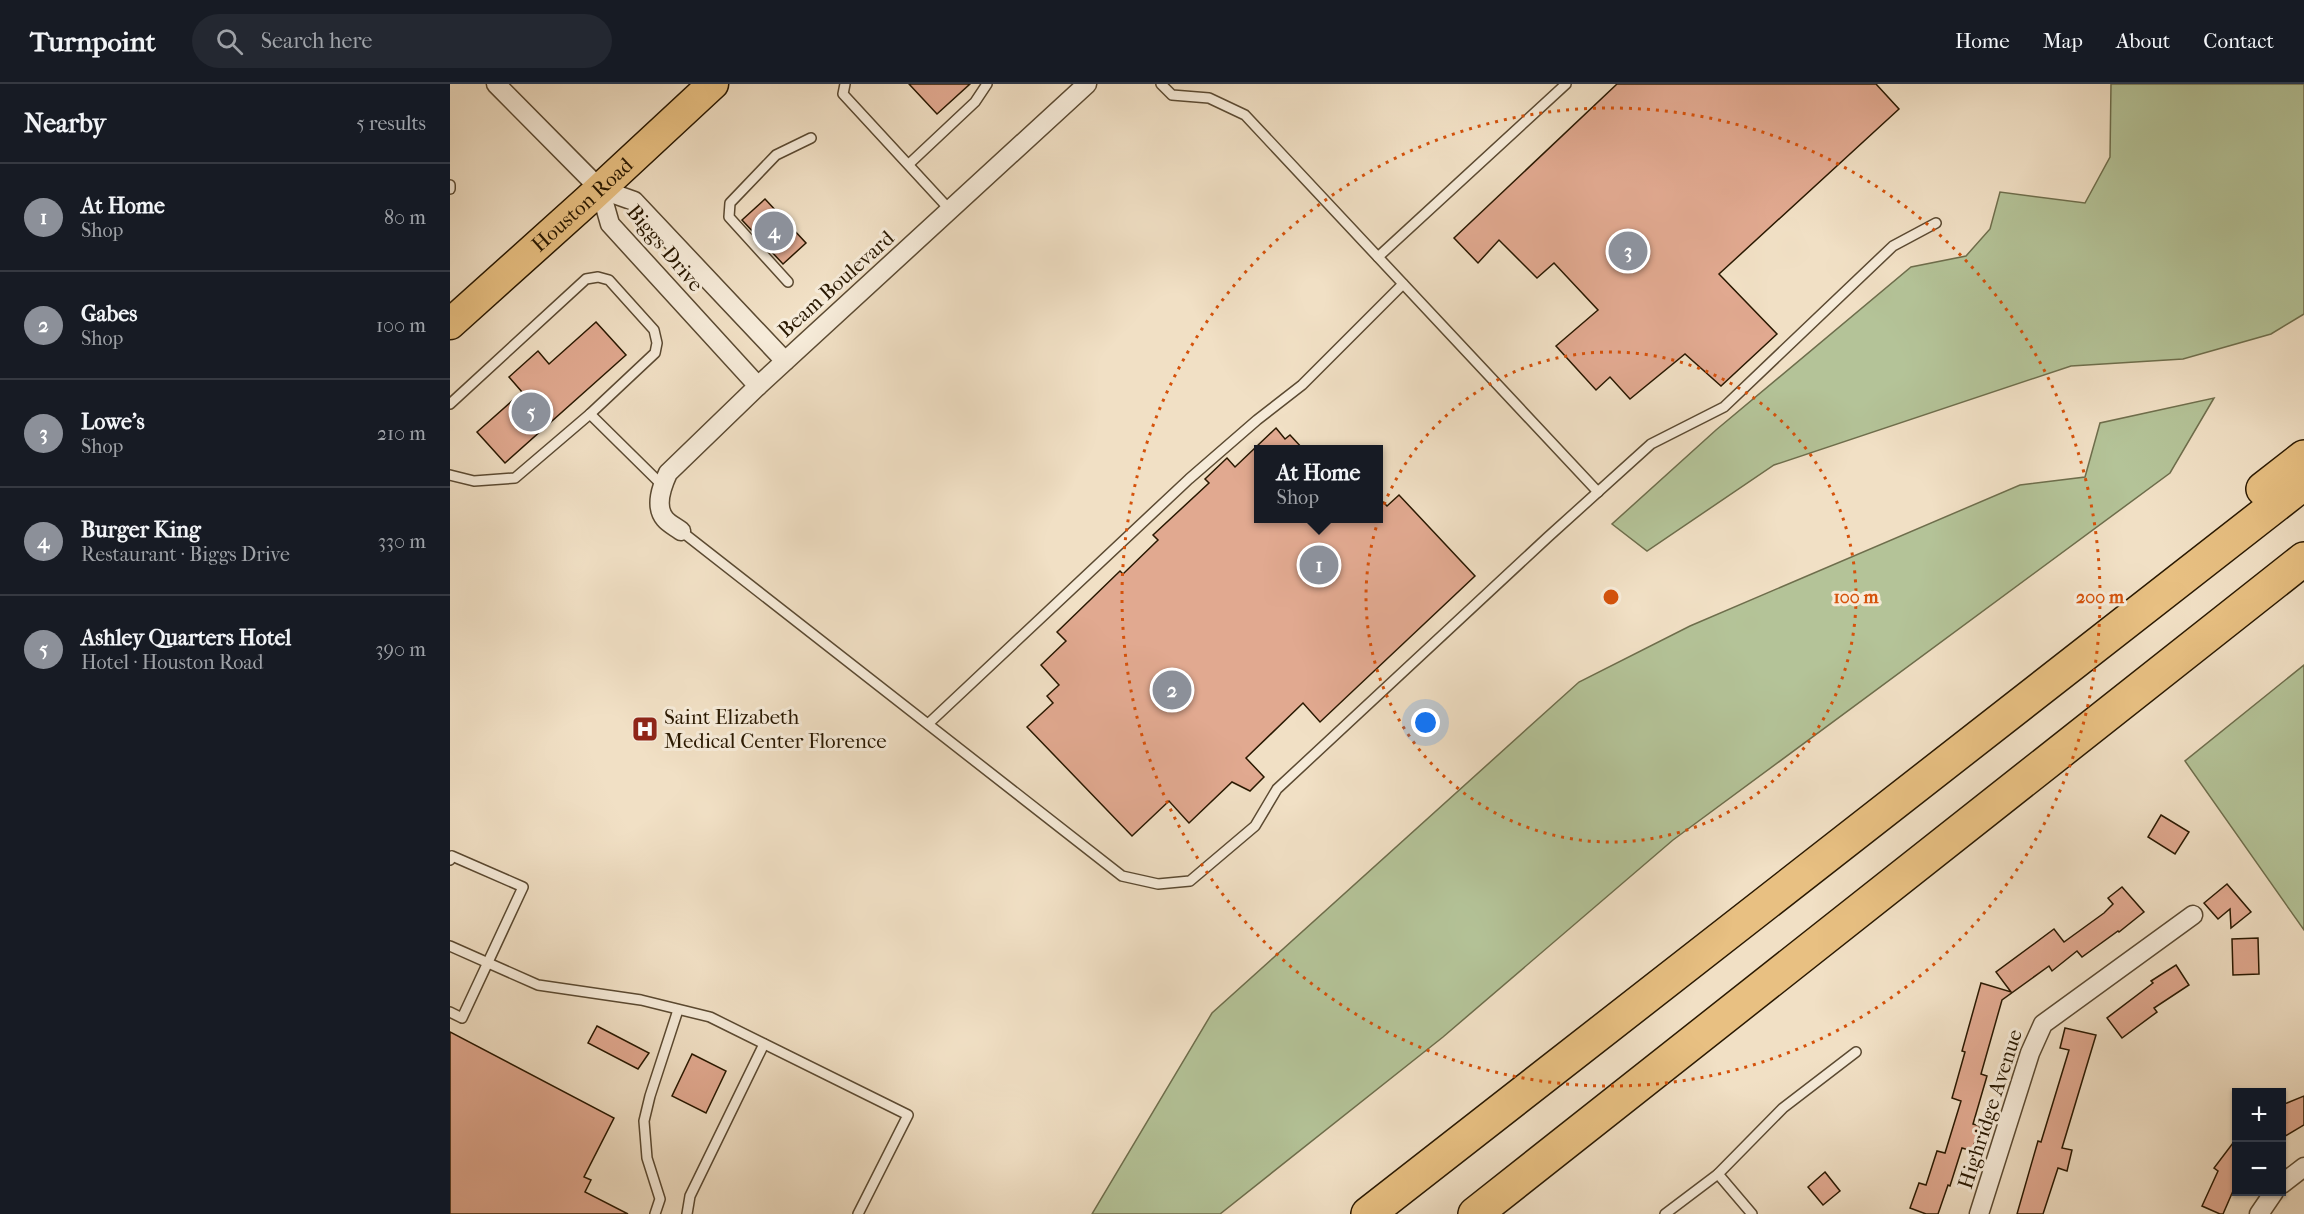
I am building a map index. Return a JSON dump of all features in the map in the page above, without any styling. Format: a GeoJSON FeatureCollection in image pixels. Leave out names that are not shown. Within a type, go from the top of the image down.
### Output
{"type":"FeatureCollection","features":[{"type":"Feature","properties":{"kind":"highway"},"geometry":{"type":"LineString","coordinates":[[2166,589],[2228,517],[2304,457]]}},
{"type":"Feature","properties":{"kind":"highway"},"geometry":{"type":"LineString","coordinates":[[1368,1214],[2304,483]]}},
{"type":"Feature","properties":{"kind":"highway"},"geometry":{"type":"LineString","coordinates":[[1475,1214],[2304,559]]}},
{"type":"Feature","properties":{"kind":"main road","name":"Houston Road"},"geometry":{"type":"LineString","coordinates":[[450,324],[713,84]]}},
{"type":"Feature","properties":{"kind":"street"},"geometry":{"type":"LineString","coordinates":[[496,84],[600,189]]}},
{"type":"Feature","properties":{"kind":"street","name":"Beam Boulevard"},"geometry":{"type":"LineString","coordinates":[[662,485],[668,472],[758,386],[1087,84]]}},
{"type":"Feature","properties":{"kind":"street","name":"Biggs Drive"},"geometry":{"type":"LineString","coordinates":[[600,189],[634,201],[785,361]]}},
{"type":"Feature","properties":{"kind":"street","name":"Biggs Drive"},"geometry":{"type":"LineString","coordinates":[[600,189],[610,224],[758,386]]}},
{"type":"Feature","properties":{"kind":"street"},"geometry":{"type":"LineString","coordinates":[[662,485],[659,502],[664,518],[681,531]]}},
{"type":"Feature","properties":{"kind":"street","name":"Highridge Avenue"},"geometry":{"type":"LineString","coordinates":[[1979,1214],[2030,1053],[2043,1024],[2193,915]]}},
{"type":"Feature","properties":{"kind":"street"},"geometry":{"type":"LineString","coordinates":[[2286,1181],[2304,1167]]}},
{"type":"Feature","properties":{"kind":"street"},"geometry":{"type":"LineString","coordinates":[[2259,1214],[2271,1196]]}},
{"type":"Feature","properties":{"kind":"lane"},"geometry":{"type":"LineString","coordinates":[[845,84],[843,94],[950,210]]}},
{"type":"Feature","properties":{"kind":"lane"},"geometry":{"type":"LineString","coordinates":[[909,164],[975,102],[987,84]]}},
{"type":"Feature","properties":{"kind":"lane"},"geometry":{"type":"LineString","coordinates":[[1161,84],[1172,95],[1209,98],[1245,115],[1598,492]]}},
{"type":"Feature","properties":{"kind":"lane"},"geometry":{"type":"LineString","coordinates":[[1378,257],[1566,84]]}},
{"type":"Feature","properties":{"kind":"lane"},"geometry":{"type":"LineString","coordinates":[[788,282],[729,217],[730,203],[776,155],[811,138]]}},
{"type":"Feature","properties":{"kind":"lane"},"geometry":{"type":"LineString","coordinates":[[681,531],[1122,876],[1158,884],[1190,881],[1255,826],[1276,789],[1651,444],[1724,407],[1893,246],[1936,223]]}},
{"type":"Feature","properties":{"kind":"lane"},"geometry":{"type":"LineString","coordinates":[[450,404],[586,279],[598,277],[609,280],[654,330],[657,343],[655,353],[590,414],[515,478],[474,481],[450,475]]}},
{"type":"Feature","properties":{"kind":"lane"},"geometry":{"type":"LineString","coordinates":[[928,724],[1189,478],[1302,385],[1403,284]]}},
{"type":"Feature","properties":{"kind":"lane"},"geometry":{"type":"LineString","coordinates":[[590,414],[662,485]]}},
{"type":"Feature","properties":{"kind":"lane"},"geometry":{"type":"LineString","coordinates":[[450,860],[452,856],[523,887],[462,1018],[450,1012]]}},
{"type":"Feature","properties":{"kind":"lane"},"geometry":{"type":"LineString","coordinates":[[450,946],[538,985],[641,1000],[710,1017],[908,1115],[858,1214]]}},
{"type":"Feature","properties":{"kind":"lane"},"geometry":{"type":"LineString","coordinates":[[656,1214],[660,1199],[647,1158],[644,1121],[678,1010]]}},
{"type":"Feature","properties":{"kind":"lane"},"geometry":{"type":"LineString","coordinates":[[687,1214],[690,1196],[764,1044]]}},
{"type":"Feature","properties":{"kind":"lane"},"geometry":{"type":"LineString","coordinates":[[1665,1214],[1718,1174],[1783,1108],[1856,1053]]}},
{"type":"Feature","properties":{"kind":"lane"},"geometry":{"type":"LineString","coordinates":[[1718,1174],[1752,1214]]}},
{"type":"Feature","properties":{"kind":"lane"},"geometry":{"type":"LineString","coordinates":[[1679,1214],[1683,1200]]}},
{"type":"Feature","properties":{"kind":"green space"},"geometry":{"type":"Polygon","coordinates":[[[2111,84],[2304,84],[2304,314],[2271,334],[2183,359],[2071,366],[1774,465],[1647,551],[1612,524],[1716,430],[1911,267],[1966,256],[1990,229],[2000,192],[2085,203],[2110,157],[2111,84]]]}},
{"type":"Feature","properties":{"kind":"green space"},"geometry":{"type":"Polygon","coordinates":[[[2214,398],[2170,473],[1673,840],[1443,1037],[1220,1214],[1092,1214],[1212,1013],[1579,682],[1690,626],[2020,485],[2085,477],[2100,423],[2214,398]]]}},
{"type":"Feature","properties":{"kind":"green space"},"geometry":{"type":"Polygon","coordinates":[[[2304,665],[2304,930],[2185,761],[2304,665]]]}},
{"type":"Feature","properties":{"kind":"building"},"geometry":{"type":"Polygon","coordinates":[[[909,84],[970,84],[937,114],[909,84]]]}},
{"type":"Feature","properties":{"kind":"building"},"geometry":{"type":"Polygon","coordinates":[[[1617,84],[1876,84],[1899,109],[1719,274],[1777,334],[1721,386],[1685,354],[1630,399],[1610,377],[1596,390],[1556,346],[1598,310],[1554,263],[1537,278],[1499,240],[1478,263],[1454,238],[1617,84]]]}},
{"type":"Feature","properties":{"kind":"building"},"geometry":{"type":"Polygon","coordinates":[[[765,199],[806,243],[783,264],[742,220],[765,199]]]}},
{"type":"Feature","properties":{"kind":"building"},"geometry":{"type":"Polygon","coordinates":[[[596,322],[626,355],[505,463],[477,432],[522,392],[509,377],[538,351],[549,364],[596,322]]]}},
{"type":"Feature","properties":{"kind":"building"},"geometry":{"type":"Polygon","coordinates":[[[1276,428],[1285,439],[1290,435],[1299,445],[1258,445],[1276,428]]]}},
{"type":"Feature","properties":{"kind":"building"},"geometry":{"type":"Polygon","coordinates":[[[1254,449],[1254,523],[1383,523],[1383,502],[1387,506],[1399,495],[1475,576],[1320,722],[1303,703],[1246,758],[1264,777],[1250,791],[1232,782],[1189,823],[1169,801],[1132,836],[1027,727],[1053,703],[1047,696],[1059,685],[1041,665],[1066,641],[1057,632],[1120,571],[1123,574],[1158,540],[1153,535],[1209,483],[1205,479],[1227,458],[1235,467],[1254,449]]]}},
{"type":"Feature","properties":{"kind":"building"},"geometry":{"type":"Polygon","coordinates":[[[2161,815],[2189,832],[2175,854],[2148,837],[2161,815]]]}},
{"type":"Feature","properties":{"kind":"building"},"geometry":{"type":"Polygon","coordinates":[[[2227,884],[2251,912],[2231,928],[2230,909],[2218,919],[2204,903],[2227,884]]]}},
{"type":"Feature","properties":{"kind":"building"},"geometry":{"type":"Polygon","coordinates":[[[2122,887],[2144,912],[2082,957],[2077,951],[2052,971],[2049,966],[2002,1000],[1981,1074],[1987,1076],[1973,1124],[1980,1126],[1972,1151],[1962,1148],[1938,1214],[1926,1214],[1910,1208],[1919,1183],[1926,1185],[1937,1151],[1945,1153],[1961,1101],[1952,1098],[1981,983],[2011,992],[1996,972],[2054,929],[2064,942],[2104,913],[2113,904],[2108,898],[2122,887]]]}},
{"type":"Feature","properties":{"kind":"building"},"geometry":{"type":"Polygon","coordinates":[[[2258,938],[2259,974],[2233,975],[2232,939],[2258,938]]]}},
{"type":"Feature","properties":{"kind":"building"},"geometry":{"type":"Polygon","coordinates":[[[2176,965],[2189,985],[2154,1008],[2157,1012],[2122,1038],[2107,1018],[2153,983],[2151,981],[2176,965]]]}},
{"type":"Feature","properties":{"kind":"building"},"geometry":{"type":"Polygon","coordinates":[[[597,1026],[649,1053],[638,1069],[588,1043],[597,1026]]]}},
{"type":"Feature","properties":{"kind":"building"},"geometry":{"type":"Polygon","coordinates":[[[2065,1028],[2096,1035],[2062,1148],[2072,1150],[2067,1171],[2058,1168],[2043,1214],[2017,1214],[2038,1141],[2041,1142],[2069,1050],[2060,1048],[2065,1028]]]}},
{"type":"Feature","properties":{"kind":"building"},"geometry":{"type":"Polygon","coordinates":[[[450,1032],[614,1118],[584,1177],[591,1180],[585,1192],[628,1214],[450,1214],[450,1032]]]}},
{"type":"Feature","properties":{"kind":"building"},"geometry":{"type":"Polygon","coordinates":[[[692,1054],[726,1071],[706,1113],[672,1096],[692,1054]]]}},
{"type":"Feature","properties":{"kind":"building"},"geometry":{"type":"Polygon","coordinates":[[[2304,1096],[2304,1125],[2286,1136],[2286,1103],[2304,1096]]]}},
{"type":"Feature","properties":{"kind":"building"},"geometry":{"type":"Polygon","coordinates":[[[2232,1144],[2232,1193],[2223,1214],[2202,1206],[2218,1171],[2214,1168],[2232,1144]]]}},
{"type":"Feature","properties":{"kind":"building"},"geometry":{"type":"Polygon","coordinates":[[[1825,1172],[1840,1191],[1823,1205],[1808,1187],[1825,1172]]]}},
{"type":"Feature","properties":{"kind":"place","name":"Burger King"},"geometry":{"type":"Point","coordinates":[774,231]}},
{"type":"Feature","properties":{"kind":"place","name":"Lowe's"},"geometry":{"type":"Point","coordinates":[1628,251]}},
{"type":"Feature","properties":{"kind":"place","name":"Ashley Quarters Hotel"},"geometry":{"type":"Point","coordinates":[531,412]}},
{"type":"Feature","properties":{"kind":"place","name":"At Home"},"geometry":{"type":"Point","coordinates":[1319,565]}},
{"type":"Feature","properties":{"kind":"place","name":"Gabes"},"geometry":{"type":"Point","coordinates":[1172,690]}},
{"type":"Feature","properties":{"kind":"place","name":"Saint Elizabeth Medical Center Florence"},"geometry":{"type":"Point","coordinates":[645,729]}}]}
